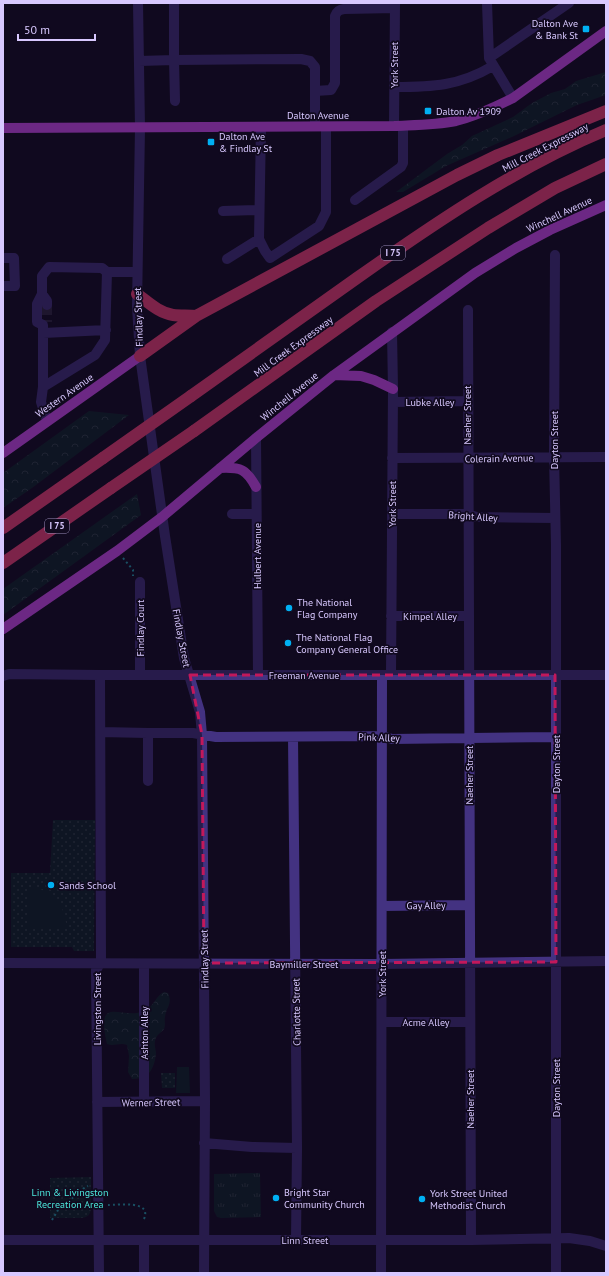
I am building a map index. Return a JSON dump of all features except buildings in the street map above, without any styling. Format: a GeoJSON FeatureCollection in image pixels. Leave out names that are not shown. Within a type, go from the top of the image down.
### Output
{"type":"FeatureCollection","features":[{"type":"Feature","properties":{"kind":"highway"},"geometry":{"type":"LineString","coordinates":[[140,356],[196,316],[498,155],[606,111]]}},
{"type":"Feature","properties":{"kind":"highway","name":"Mill Creek Expressway"},"geometry":{"type":"LineString","coordinates":[[3,528],[404,245],[502,183],[552,155],[606,130]]}},
{"type":"Feature","properties":{"kind":"highway","name":"Mill Creek Expressway"},"geometry":{"type":"LineString","coordinates":[[3,563],[194,431],[376,301],[488,228],[555,188],[606,164]]}},
{"type":"Feature","properties":{"kind":"highway"},"geometry":{"type":"LineString","coordinates":[[137,294],[154,307],[164,312],[196,316]]}},
{"type":"Feature","properties":{"kind":"main road","name":"Dalton Avenue"},"geometry":{"type":"LineString","coordinates":[[3,128],[398,126],[437,124],[456,121],[482,112],[513,98],[606,31]]}},
{"type":"Feature","properties":{"kind":"main road","name":"Winchell Avenue"},"geometry":{"type":"LineString","coordinates":[[3,630],[117,551],[162,517],[334,375],[475,272],[550,230],[606,206]]}},
{"type":"Feature","properties":{"kind":"main road","name":"Western Avenue"},"geometry":{"type":"LineString","coordinates":[[3,453],[140,356]]}},
{"type":"Feature","properties":{"kind":"main road"},"geometry":{"type":"LineString","coordinates":[[334,375],[361,376],[393,389]]}},
{"type":"Feature","properties":{"kind":"main road"},"geometry":{"type":"LineString","coordinates":[[220,468],[235,467],[244,470],[256,487]]}},
{"type":"Feature","properties":{"kind":"street","name":"Findlay Street"},"geometry":{"type":"LineString","coordinates":[[138,3],[140,128],[137,294],[140,356],[162,517],[184,658],[200,712],[202,735],[205,1100],[204,1273]]}},
{"type":"Feature","properties":{"kind":"street"},"geometry":{"type":"LineString","coordinates":[[174,3],[175,101]]}},
{"type":"Feature","properties":{"kind":"street"},"geometry":{"type":"LineString","coordinates":[[487,3],[491,62],[513,98]]}},
{"type":"Feature","properties":{"kind":"street"},"geometry":{"type":"LineString","coordinates":[[394,87],[425,87],[448,84],[478,75],[491,62],[569,3]]}},
{"type":"Feature","properties":{"kind":"street"},"geometry":{"type":"LineString","coordinates":[[315,91],[331,90],[335,82],[335,16],[337,12],[344,9],[395,6]]}},
{"type":"Feature","properties":{"kind":"street","name":"York Street"},"geometry":{"type":"LineString","coordinates":[[355,200],[401,167],[403,163],[394,87],[395,6]]}},
{"type":"Feature","properties":{"kind":"street"},"geometry":{"type":"LineString","coordinates":[[139,61],[301,59],[310,61],[315,67],[315,126]]}},
{"type":"Feature","properties":{"kind":"street"},"geometry":{"type":"LineString","coordinates":[[261,127],[258,210],[259,239],[270,258],[319,226],[326,212],[326,127]]}},
{"type":"Feature","properties":{"kind":"street"},"geometry":{"type":"LineString","coordinates":[[223,211],[258,210]]}},
{"type":"Feature","properties":{"kind":"street"},"geometry":{"type":"LineString","coordinates":[[226,259],[259,239]]}},
{"type":"Feature","properties":{"kind":"street"},"geometry":{"type":"LineString","coordinates":[[283,250],[291,264]]}},
{"type":"Feature","properties":{"kind":"street","name":"Dayton Street"},"geometry":{"type":"LineString","coordinates":[[555,255],[556,1273]]}},
{"type":"Feature","properties":{"kind":"street"},"geometry":{"type":"LineString","coordinates":[[3,258],[14,258],[15,286],[3,286]]}},
{"type":"Feature","properties":{"kind":"street"},"geometry":{"type":"LineString","coordinates":[[106,330],[45,327],[37,322],[37,304],[42,294],[42,276],[49,267],[102,268],[107,272],[137,272]]}},
{"type":"Feature","properties":{"kind":"street"},"geometry":{"type":"LineString","coordinates":[[43,387],[95,355],[105,340],[107,272]]}},
{"type":"Feature","properties":{"kind":"street"},"geometry":{"type":"LineString","coordinates":[[42,294],[47,306]]}},
{"type":"Feature","properties":{"kind":"street","name":"Naeher Street"},"geometry":{"type":"LineString","coordinates":[[468,310],[467,401],[471,1240]]}},
{"type":"Feature","properties":{"kind":"street"},"geometry":{"type":"LineString","coordinates":[[45,327],[41,402],[47,422]]}},
{"type":"Feature","properties":{"kind":"street","name":"York Street"},"geometry":{"type":"LineString","coordinates":[[382,1273],[382,736],[391,616],[393,389],[392,332]]}},
{"type":"Feature","properties":{"kind":"street","name":"Lubke Alley"},"geometry":{"type":"LineString","coordinates":[[392,402],[467,401]]}},
{"type":"Feature","properties":{"kind":"street","name":"Hulbert Avenue"},"geometry":{"type":"LineString","coordinates":[[256,438],[258,674]]}},
{"type":"Feature","properties":{"kind":"street","name":"Colerain Avenue"},"geometry":{"type":"LineString","coordinates":[[392,458],[606,457]]}},
{"type":"Feature","properties":{"kind":"street"},"geometry":{"type":"LineString","coordinates":[[232,514],[256,514]]}},
{"type":"Feature","properties":{"kind":"street","name":"Bright Alley"},"geometry":{"type":"LineString","coordinates":[[392,514],[468,514],[476,517],[555,518]]}},
{"type":"Feature","properties":{"kind":"street","name":"Findlay Court"},"geometry":{"type":"LineString","coordinates":[[140,582],[140,674]]}},
{"type":"Feature","properties":{"kind":"street","name":"Kimpel Alley"},"geometry":{"type":"LineString","coordinates":[[391,616],[468,616]]}},
{"type":"Feature","properties":{"kind":"street","name":"Freeman Avenue"},"geometry":{"type":"LineString","coordinates":[[3,676],[9,674],[606,675]]}},
{"type":"Feature","properties":{"kind":"street","name":"Livingston Street"},"geometry":{"type":"LineString","coordinates":[[99,1273],[96,970],[101,962],[100,675]]}},
{"type":"Feature","properties":{"kind":"street","name":"Pink Alley"},"geometry":{"type":"LineString","coordinates":[[101,732],[193,732],[216,737],[382,736],[392,739],[556,737]]}},
{"type":"Feature","properties":{"kind":"street"},"geometry":{"type":"LineString","coordinates":[[148,733],[148,781]]}},
{"type":"Feature","properties":{"kind":"street","name":"Charlotte Street"},"geometry":{"type":"LineString","coordinates":[[293,737],[297,1148],[296,1240]]}},
{"type":"Feature","properties":{"kind":"street","name":"Gay Alley"},"geometry":{"type":"LineString","coordinates":[[382,906],[469,905]]}},
{"type":"Feature","properties":{"kind":"street","name":"Baymiller Street"},"geometry":{"type":"LineString","coordinates":[[3,963],[101,962],[144,964],[382,964],[606,961]]}},
{"type":"Feature","properties":{"kind":"street","name":"Ashton Alley"},"geometry":{"type":"LineString","coordinates":[[144,964],[144,1102]]}},
{"type":"Feature","properties":{"kind":"street","name":"Acme Alley"},"geometry":{"type":"LineString","coordinates":[[382,1022],[470,1022]]}},
{"type":"Feature","properties":{"kind":"street","name":"Werner Street"},"geometry":{"type":"LineString","coordinates":[[97,1102],[205,1100]]}},
{"type":"Feature","properties":{"kind":"street"},"geometry":{"type":"LineString","coordinates":[[204,1143],[252,1147],[297,1148]]}},
{"type":"Feature","properties":{"kind":"street","name":"Linn Street"},"geometry":{"type":"LineString","coordinates":[[3,1240],[471,1240],[569,1238],[590,1241],[606,1246]]}},
{"type":"Feature","properties":{"kind":"street"},"geometry":{"type":"LineString","coordinates":[[144,1241],[144,1273]]}},
{"type":"Feature","properties":{"kind":"path"},"geometry":{"type":"LineString","coordinates":[[117,551],[133,570],[133,580],[140,582]]}},
{"type":"Feature","properties":{"kind":"path"},"geometry":{"type":"LineString","coordinates":[[52,1220],[58,1210],[67,1205],[77,1192],[93,1184]]}},
{"type":"Feature","properties":{"kind":"path"},"geometry":{"type":"LineString","coordinates":[[107,1206],[143,1207],[146,1215],[144,1219]]}},
{"type":"Feature","properties":{"kind":"highlighted area"},"geometry":{"type":"Polygon","coordinates":[[[190,675],[555,675],[556,962],[204,963],[202,735],[190,675]]]}},
{"type":"Feature","properties":{"kind":"green space"},"geometry":{"type":"Polygon","coordinates":[[[606,72],[606,95],[577,105],[514,136],[446,166],[403,192],[396,192],[447,154],[462,145],[472,136],[513,117],[532,103],[551,93],[565,89],[576,81],[606,72]]]}},
{"type":"Feature","properties":{"kind":"green space"},"geometry":{"type":"Polygon","coordinates":[[[89,411],[129,415],[3,508],[3,473],[89,411]]]}},
{"type":"Feature","properties":{"kind":"green space"},"geometry":{"type":"Polygon","coordinates":[[[137,494],[141,515],[3,615],[3,589],[137,494]]]}},
{"type":"Feature","properties":{"kind":"green space"},"geometry":{"type":"Polygon","coordinates":[[[53,820],[95,820],[94,951],[74,951],[72,947],[11,947],[11,873],[50,873],[53,820]]]}},
{"type":"Feature","properties":{"kind":"green space"},"geometry":{"type":"Polygon","coordinates":[[[29,888],[45,891],[56,899],[66,919],[67,928],[27,927],[29,888]]]}},
{"type":"Feature","properties":{"kind":"green space"},"geometry":{"type":"Polygon","coordinates":[[[164,992],[168,993],[170,1003],[165,1018],[165,1028],[156,1037],[156,1054],[154,1064],[144,1078],[132,1079],[128,1072],[129,1056],[127,1045],[107,1044],[104,1028],[105,1018],[108,1013],[113,1012],[136,1013],[144,1011],[150,1007],[164,992]]]}},
{"type":"Feature","properties":{"kind":"green space"},"geometry":{"type":"Polygon","coordinates":[[[177,1067],[189,1067],[190,1093],[176,1093],[177,1067]]]}},
{"type":"Feature","properties":{"kind":"green space"},"geometry":{"type":"Polygon","coordinates":[[[161,1073],[175,1073],[175,1088],[162,1088],[161,1073]]]}},
{"type":"Feature","properties":{"kind":"green space"},"geometry":{"type":"Polygon","coordinates":[[[260,1173],[261,1217],[217,1217],[214,1211],[214,1174],[260,1173]]]}},
{"type":"Feature","properties":{"kind":"green space","name":"Linn & Livingston Recreation Area"},"geometry":{"type":"Polygon","coordinates":[[[91,1177],[91,1209],[90,1213],[86,1217],[50,1218],[50,1178],[91,1177]]]}},
{"type":"Feature","properties":{"kind":"tunnel"},"geometry":{"type":"LineString","coordinates":[[47,305],[47,322]]}},
{"type":"Feature","properties":{"kind":"place","name":"Dalton Ave & Bank St"},"geometry":{"type":"Point","coordinates":[586,29]}},
{"type":"Feature","properties":{"kind":"place","name":"Dalton Av 1909"},"geometry":{"type":"Point","coordinates":[428,111]}},
{"type":"Feature","properties":{"kind":"place","name":"Dalton Ave & Findlay St"},"geometry":{"type":"Point","coordinates":[211,142]}},
{"type":"Feature","properties":{"kind":"place","name":"The National Flag Company"},"geometry":{"type":"Point","coordinates":[289,608]}},
{"type":"Feature","properties":{"kind":"place","name":"The National Flag Company General Office"},"geometry":{"type":"Point","coordinates":[288,643]}},
{"type":"Feature","properties":{"kind":"place","name":"Sands School"},"geometry":{"type":"Point","coordinates":[51,885]}},
{"type":"Feature","properties":{"kind":"place","name":"Bright Star Community Church"},"geometry":{"type":"Point","coordinates":[276,1198]}},
{"type":"Feature","properties":{"kind":"place","name":"York Street United Methodist Church"},"geometry":{"type":"Point","coordinates":[422,1199]}}]}
